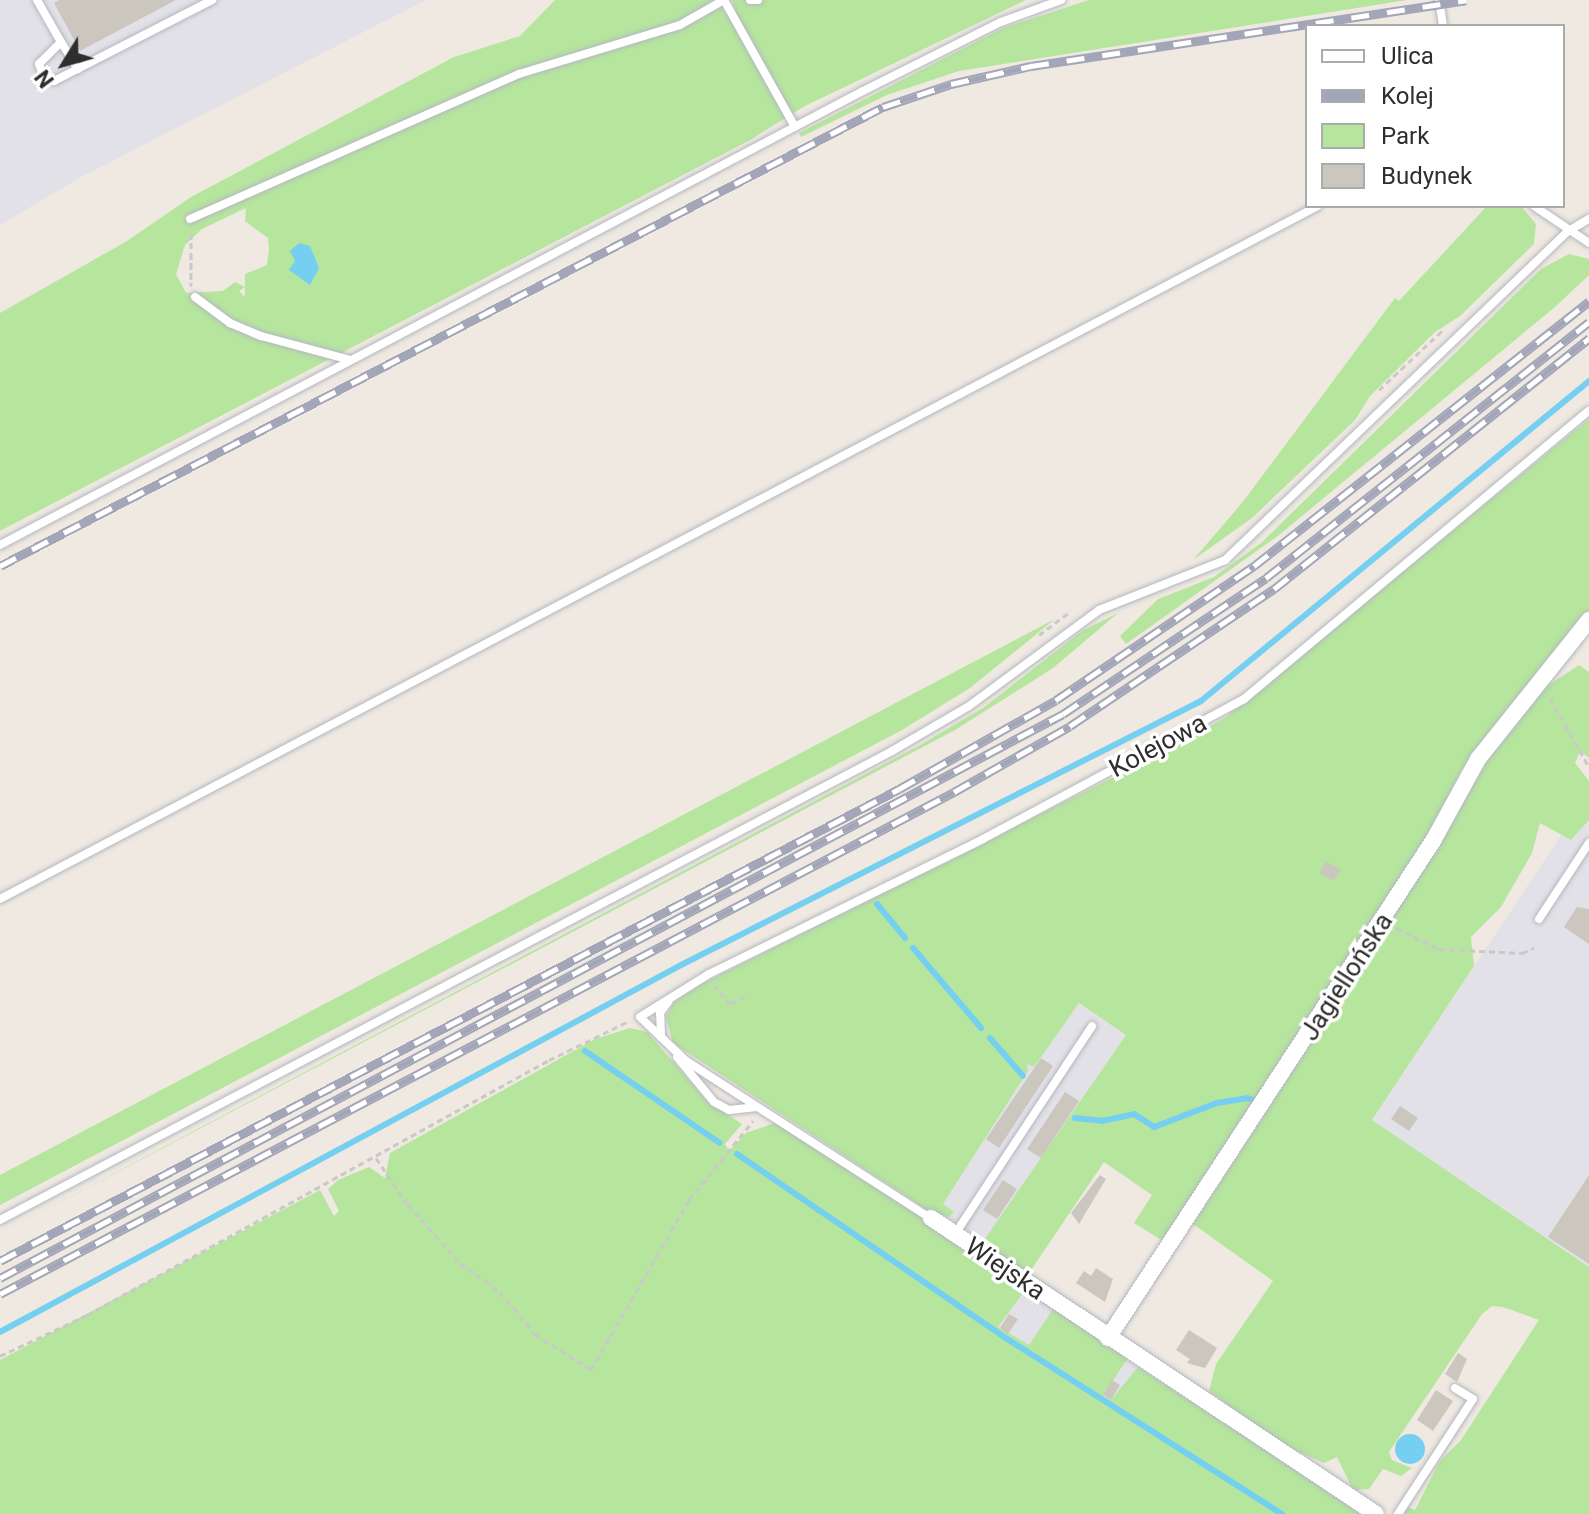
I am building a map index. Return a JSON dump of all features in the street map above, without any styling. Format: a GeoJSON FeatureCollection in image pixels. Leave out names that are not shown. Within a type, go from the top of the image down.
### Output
{"type":"FeatureCollection","features":[{"type":"Feature","properties":{"kind":"street","name":"Jagiellońska"},"geometry":{"type":"LineString","coordinates":[[1108,1338],[1382,921],[1478,759],[1589,620]]}},
{"type":"Feature","properties":{"kind":"street","name":"Wiejska"},"geometry":{"type":"LineString","coordinates":[[931,1218],[1376,1514]]}},
{"type":"Feature","properties":{"kind":"lane"},"geometry":{"type":"LineString","coordinates":[[61,42],[42,57],[39,71],[54,81],[212,0]]}},
{"type":"Feature","properties":{"kind":"lane"},"geometry":{"type":"LineString","coordinates":[[190,219],[519,74],[570,54],[680,25],[725,0],[795,127]]}},
{"type":"Feature","properties":{"kind":"lane"},"geometry":{"type":"LineString","coordinates":[[750,0],[758,0]]}},
{"type":"Feature","properties":{"kind":"lane"},"geometry":{"type":"LineString","coordinates":[[0,545],[976,34],[1061,0]]}},
{"type":"Feature","properties":{"kind":"lane"},"geometry":{"type":"LineString","coordinates":[[1439,0],[1443,24]]}},
{"type":"Feature","properties":{"kind":"lane"},"geometry":{"type":"LineString","coordinates":[[40,1],[78,69]]}},
{"type":"Feature","properties":{"kind":"lane"},"geometry":{"type":"LineString","coordinates":[[0,899],[1314,208]]}},
{"type":"Feature","properties":{"kind":"lane"},"geometry":{"type":"LineString","coordinates":[[1537,208],[1567,232],[1589,243]]}},
{"type":"Feature","properties":{"kind":"lane"},"geometry":{"type":"LineString","coordinates":[[0,1220],[892,751],[969,706],[1099,610],[1225,560],[1567,232],[1589,219]]}},
{"type":"Feature","properties":{"kind":"lane"},"geometry":{"type":"LineString","coordinates":[[195,297],[230,323],[261,336],[350,360]]}},
{"type":"Feature","properties":{"kind":"lane","name":"Kolejowa"},"geometry":{"type":"LineString","coordinates":[[640,1017],[709,974],[983,839],[1244,699],[1589,411]]}},
{"type":"Feature","properties":{"kind":"lane"},"geometry":{"type":"LineString","coordinates":[[1539,919],[1589,843]]}},
{"type":"Feature","properties":{"kind":"lane"},"geometry":{"type":"LineString","coordinates":[[661,1037],[660,1013],[671,998]]}},
{"type":"Feature","properties":{"kind":"lane","name":"Wiejska"},"geometry":{"type":"LineString","coordinates":[[640,1017],[694,1071],[761,1108],[931,1218]]}},
{"type":"Feature","properties":{"kind":"lane"},"geometry":{"type":"LineString","coordinates":[[955,1235],[1092,1026]]}},
{"type":"Feature","properties":{"kind":"lane"},"geometry":{"type":"LineString","coordinates":[[694,1071],[714,1102],[729,1110],[761,1108]]}},
{"type":"Feature","properties":{"kind":"lane"},"geometry":{"type":"LineString","coordinates":[[1398,1514],[1473,1399],[1455,1388]]}},
{"type":"Feature","properties":{"kind":"path"},"geometry":{"type":"LineString","coordinates":[[190,219],[195,297]]}},
{"type":"Feature","properties":{"kind":"path"},"geometry":{"type":"LineString","coordinates":[[1372,398],[1449,326]]}},
{"type":"Feature","properties":{"kind":"path"},"geometry":{"type":"LineString","coordinates":[[1032,641],[1078,607]]}},
{"type":"Feature","properties":{"kind":"path"},"geometry":{"type":"LineString","coordinates":[[1541,682],[1589,767]]}},
{"type":"Feature","properties":{"kind":"path"},"geometry":{"type":"LineString","coordinates":[[1382,921],[1439,949],[1515,953],[1534,948]]}},
{"type":"Feature","properties":{"kind":"path"},"geometry":{"type":"LineString","coordinates":[[709,974],[722,1001],[730,1004],[748,994]]}},
{"type":"Feature","properties":{"kind":"path"},"geometry":{"type":"LineString","coordinates":[[0,1356],[87,1315],[584,1042],[640,1017]]}},
{"type":"Feature","properties":{"kind":"path"},"geometry":{"type":"LineString","coordinates":[[376,1158],[408,1205],[460,1263],[500,1292],[535,1334],[591,1370],[689,1200],[761,1108]]}},
{"type":"Feature","properties":{"kind":"shaded area"},"geometry":{"type":"Polygon","coordinates":[[[0,0],[426,0],[81,177],[0,225],[0,0]]]}},
{"type":"Feature","properties":{"kind":"shaded area"},"geometry":{"type":"Polygon","coordinates":[[[1589,793],[1589,1267],[1372,1120],[1589,793]]]}},
{"type":"Feature","properties":{"kind":"shaded area"},"geometry":{"type":"Polygon","coordinates":[[[1079,1003],[1126,1035],[984,1242],[949,1217],[953,1212],[942,1204],[1028,1072],[1027,1063],[1034,1066],[1079,1003]]]}},
{"type":"Feature","properties":{"kind":"shaded area"},"geometry":{"type":"Polygon","coordinates":[[[1015,1282],[1138,1367],[1111,1405],[989,1322],[1015,1282]]]}},
{"type":"Feature","properties":{"kind":"green space"},"geometry":{"type":"Polygon","coordinates":[[[555,0],[716,0],[727,15],[736,12],[732,0],[1026,0],[805,106],[750,140],[0,531],[0,313],[127,241],[191,197],[454,57],[520,36],[555,0]],[[246,208],[202,229],[185,245],[176,274],[186,293],[223,291],[235,282],[245,287],[245,274],[267,265],[268,238],[245,221],[246,208]]]}},
{"type":"Feature","properties":{"kind":"green space"},"geometry":{"type":"Polygon","coordinates":[[[1089,0],[1407,0],[959,71],[887,95],[801,137],[799,133],[1003,28],[1089,0]]]}},
{"type":"Feature","properties":{"kind":"green space"},"geometry":{"type":"Polygon","coordinates":[[[1485,208],[1523,208],[1536,224],[1534,244],[1460,316],[1435,332],[1370,396],[1355,420],[1252,518],[1193,560],[1242,503],[1395,298],[1399,301],[1485,208]]]}},
{"type":"Feature","properties":{"kind":"green space"},"geometry":{"type":"Polygon","coordinates":[[[1569,254],[1589,259],[1589,275],[1555,307],[1279,535],[1126,644],[1120,636],[1158,599],[1214,577],[1261,543],[1541,269],[1569,254]]]}},
{"type":"Feature","properties":{"kind":"green space"},"geometry":{"type":"Polygon","coordinates":[[[1589,419],[1589,616],[1460,772],[1429,841],[1163,1241],[1134,1223],[1152,1195],[1104,1162],[1027,1276],[980,1246],[1126,1035],[1079,1003],[1034,1067],[1027,1064],[1028,1071],[943,1204],[954,1212],[949,1217],[930,1212],[673,1043],[666,1017],[674,1002],[698,986],[1176,746],[1226,717],[1589,419]]]}},
{"type":"Feature","properties":{"kind":"green space"},"geometry":{"type":"Polygon","coordinates":[[[1118,613],[1053,668],[955,730],[0,1234],[922,744],[983,708],[1082,631],[1118,613]]]}},
{"type":"Feature","properties":{"kind":"green space"},"geometry":{"type":"Polygon","coordinates":[[[1055,619],[970,688],[902,730],[0,1205],[0,1175],[1055,619]]]}},
{"type":"Feature","properties":{"kind":"green space"},"geometry":{"type":"Polygon","coordinates":[[[1579,665],[1589,672],[1589,758],[1580,751],[1575,763],[1589,781],[1589,820],[1571,840],[1540,823],[1532,853],[1501,907],[1471,937],[1474,966],[1372,1120],[1589,1267],[1589,1514],[1404,1514],[1408,1507],[1415,1510],[1440,1461],[1461,1440],[1539,1320],[1503,1307],[1492,1306],[1482,1314],[1389,1452],[1392,1460],[1412,1468],[1401,1476],[1383,1469],[1369,1489],[1353,1490],[1337,1457],[1324,1463],[1283,1445],[1209,1391],[1216,1364],[1273,1281],[1193,1224],[1347,988],[1469,778],[1538,692],[1579,665]]]}},
{"type":"Feature","properties":{"kind":"green space"},"geometry":{"type":"Polygon","coordinates":[[[630,1028],[647,1032],[708,1102],[742,1124],[725,1144],[729,1151],[746,1133],[775,1123],[876,1185],[1026,1289],[998,1327],[1029,1345],[1053,1309],[1127,1359],[1103,1396],[1111,1400],[1138,1367],[1364,1514],[0,1514],[0,1360],[320,1190],[334,1216],[339,1211],[328,1189],[338,1180],[369,1167],[385,1178],[390,1153],[595,1039],[630,1028]]]}},
{"type":"Feature","properties":{"kind":"water"},"geometry":{"type":"Polygon","coordinates":[[[299,243],[310,246],[319,268],[310,285],[289,270],[295,261],[290,251],[299,243]]]}},
{"type":"Feature","properties":{"kind":"water"},"geometry":{"type":"Polygon","coordinates":[[[1410,1434],[1416,1435],[1424,1443],[1424,1455],[1416,1463],[1410,1464],[1404,1463],[1396,1455],[1395,1449],[1396,1443],[1404,1435],[1410,1434]]]}},
{"type":"Feature","properties":{"kind":"building"},"geometry":{"type":"Polygon","coordinates":[[[59,0],[176,0],[80,51],[54,3],[59,0]]]}},
{"type":"Feature","properties":{"kind":"building"},"geometry":{"type":"Polygon","coordinates":[[[1326,861],[1341,870],[1334,881],[1319,873],[1326,861]]]}},
{"type":"Feature","properties":{"kind":"building"},"geometry":{"type":"Polygon","coordinates":[[[1577,907],[1589,909],[1589,944],[1564,927],[1577,907]]]}},
{"type":"Feature","properties":{"kind":"building"},"geometry":{"type":"Polygon","coordinates":[[[1041,1058],[1053,1066],[999,1148],[986,1139],[1041,1058]]]}},
{"type":"Feature","properties":{"kind":"building"},"geometry":{"type":"Polygon","coordinates":[[[1065,1092],[1079,1101],[1041,1158],[1027,1149],[1065,1092]]]}},
{"type":"Feature","properties":{"kind":"building"},"geometry":{"type":"Polygon","coordinates":[[[1400,1106],[1418,1118],[1409,1131],[1391,1119],[1400,1106]]]}},
{"type":"Feature","properties":{"kind":"building"},"geometry":{"type":"Polygon","coordinates":[[[1100,1175],[1106,1179],[1079,1224],[1071,1213],[1100,1175]]]}},
{"type":"Feature","properties":{"kind":"building"},"geometry":{"type":"Polygon","coordinates":[[[1589,1175],[1589,1264],[1548,1237],[1589,1175]]]}},
{"type":"Feature","properties":{"kind":"building"},"geometry":{"type":"Polygon","coordinates":[[[1003,1180],[1017,1189],[997,1219],[983,1210],[1003,1180]]]}},
{"type":"Feature","properties":{"kind":"building"},"geometry":{"type":"Polygon","coordinates":[[[1096,1268],[1113,1279],[1105,1302],[1076,1283],[1084,1271],[1091,1276],[1096,1268]]]}},
{"type":"Feature","properties":{"kind":"building"},"geometry":{"type":"Polygon","coordinates":[[[1009,1314],[1018,1319],[1008,1334],[1000,1328],[1009,1314]]]}},
{"type":"Feature","properties":{"kind":"building"},"geometry":{"type":"Polygon","coordinates":[[[1189,1330],[1217,1348],[1205,1368],[1187,1363],[1190,1359],[1176,1350],[1189,1330]]]}},
{"type":"Feature","properties":{"kind":"building"},"geometry":{"type":"Polygon","coordinates":[[[1458,1353],[1467,1359],[1457,1382],[1445,1374],[1458,1353]]]}},
{"type":"Feature","properties":{"kind":"building"},"geometry":{"type":"Polygon","coordinates":[[[1112,1380],[1120,1385],[1111,1400],[1103,1395],[1112,1380]]]}},
{"type":"Feature","properties":{"kind":"building"},"geometry":{"type":"Polygon","coordinates":[[[1436,1390],[1453,1401],[1433,1431],[1417,1420],[1436,1390]]]}},
{"type":"Feature","properties":{"kind":"waterway"},"geometry":{"type":"LineString","coordinates":[[0,1332],[683,964],[1201,701],[1589,381]]}},
{"type":"Feature","properties":{"kind":"waterway"},"geometry":{"type":"LineString","coordinates":[[877,904],[905,938]]}},
{"type":"Feature","properties":{"kind":"waterway"},"geometry":{"type":"LineString","coordinates":[[913,948],[981,1028]]}},
{"type":"Feature","properties":{"kind":"waterway"},"geometry":{"type":"LineString","coordinates":[[990,1038],[1023,1076]]}},
{"type":"Feature","properties":{"kind":"waterway"},"geometry":{"type":"LineString","coordinates":[[585,1051],[720,1143]]}},
{"type":"Feature","properties":{"kind":"waterway"},"geometry":{"type":"LineString","coordinates":[[1075,1118],[1102,1121],[1134,1114],[1154,1127],[1217,1103],[1247,1098],[1258,1102]]}},
{"type":"Feature","properties":{"kind":"waterway"},"geometry":{"type":"LineString","coordinates":[[737,1154],[1001,1335],[1282,1514]]}},
{"type":"Feature","properties":{"kind":"railway"},"geometry":{"type":"LineString","coordinates":[[1308,24],[1466,0]]}},
{"type":"Feature","properties":{"kind":"railway"},"geometry":{"type":"LineString","coordinates":[[0,566],[883,107],[951,84],[1031,66],[1305,24]]}},
{"type":"Feature","properties":{"kind":"railway"},"geometry":{"type":"LineString","coordinates":[[0,1261],[899,789],[1056,700],[1254,566],[1589,301]]}},
{"type":"Feature","properties":{"kind":"railway"},"geometry":{"type":"LineString","coordinates":[[0,1278],[1063,714],[1266,578],[1589,322]]}},
{"type":"Feature","properties":{"kind":"railway"},"geometry":{"type":"LineString","coordinates":[[0,1294],[954,792],[1070,726],[1274,589],[1589,338]]}}]}
